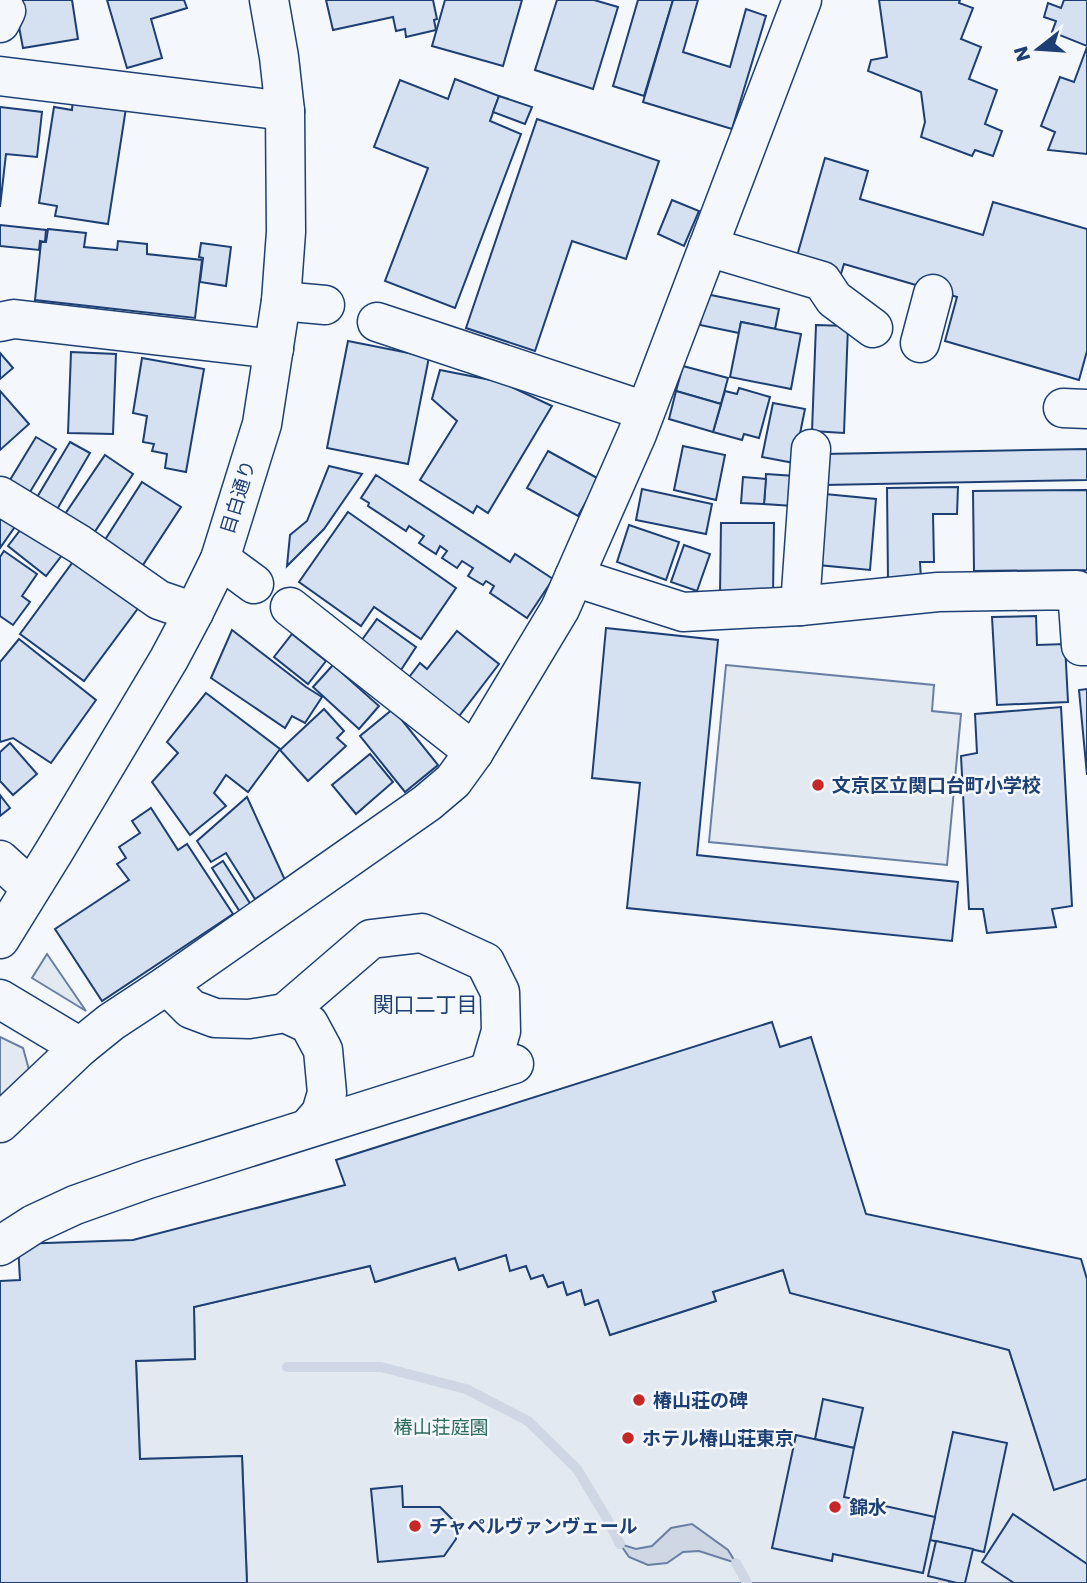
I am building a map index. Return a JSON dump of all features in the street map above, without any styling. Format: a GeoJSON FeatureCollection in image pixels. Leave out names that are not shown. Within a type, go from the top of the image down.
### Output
{"type":"FeatureCollection","features":[{"type":"Feature","properties":{"kind":"street","name":"目白通り"},"geometry":{"type":"LineString","coordinates":[[0,939],[119,743],[194,612],[220,559],[262,424],[281,301],[286,232],[285,111],[269,0]]}},
{"type":"Feature","properties":{"kind":"street"},"geometry":{"type":"LineString","coordinates":[[0,1123],[80,1047],[111,1022],[427,803],[453,781],[474,752],[560,609],[637,434],[802,0]]}},
{"type":"Feature","properties":{"kind":"street"},"geometry":{"type":"LineString","coordinates":[[0,2],[6,12],[0,23]]}},
{"type":"Feature","properties":{"kind":"street"},"geometry":{"type":"LineString","coordinates":[[0,76],[285,111]]}},
{"type":"Feature","properties":{"kind":"street"},"geometry":{"type":"LineString","coordinates":[[708,247],[822,281],[834,299],[873,328]]}},
{"type":"Feature","properties":{"kind":"street"},"geometry":{"type":"LineString","coordinates":[[920,343],[933,294]]}},
{"type":"Feature","properties":{"kind":"street"},"geometry":{"type":"LineString","coordinates":[[281,301],[325,305]]}},
{"type":"Feature","properties":{"kind":"street"},"geometry":{"type":"LineString","coordinates":[[0,322],[14,319],[274,349]]}},
{"type":"Feature","properties":{"kind":"street"},"geometry":{"type":"LineString","coordinates":[[377,322],[645,411]]}},
{"type":"Feature","properties":{"kind":"street"},"geometry":{"type":"LineString","coordinates":[[800,606],[811,449]]}},
{"type":"Feature","properties":{"kind":"street"},"geometry":{"type":"LineString","coordinates":[[0,496],[79,544],[159,600],[194,612]]}},
{"type":"Feature","properties":{"kind":"street"},"geometry":{"type":"LineString","coordinates":[[220,559],[254,584]]}},
{"type":"Feature","properties":{"kind":"street"},"geometry":{"type":"LineString","coordinates":[[574,577],[683,612],[800,606],[938,592],[1077,590],[1081,646],[1087,646]]}},
{"type":"Feature","properties":{"kind":"street"},"geometry":{"type":"LineString","coordinates":[[290,607],[474,752]]}},
{"type":"Feature","properties":{"kind":"street"},"geometry":{"type":"LineString","coordinates":[[0,860],[31,888]]}},
{"type":"Feature","properties":{"kind":"street"},"geometry":{"type":"LineString","coordinates":[[0,1246],[34,1224],[148,1179],[502,1068],[500,992],[485,962],[422,933],[371,939],[285,1013],[249,1019],[215,1018],[191,1009],[167,985]]}},
{"type":"Feature","properties":{"kind":"street"},"geometry":{"type":"LineString","coordinates":[[0,999],[80,1047]]}},
{"type":"Feature","properties":{"kind":"street"},"geometry":{"type":"LineString","coordinates":[[285,1013],[309,1024],[323,1050],[327,1093],[321,1113],[307,1128]]}},
{"type":"Feature","properties":{"kind":"green space"},"geometry":{"type":"Polygon","coordinates":[[[726,665],[934,685],[932,711],[961,714],[947,865],[709,842],[726,665]]]}},
{"type":"Feature","properties":{"kind":"green space"},"geometry":{"type":"Polygon","coordinates":[[[47,954],[86,1011],[32,978],[47,954]]]}},
{"type":"Feature","properties":{"kind":"green space"},"geometry":{"type":"Polygon","coordinates":[[[0,1037],[23,1048],[31,1077],[0,1106],[0,1037]]]}},
{"type":"Feature","properties":{"kind":"green space","name":"椿山荘庭園"},"geometry":{"type":"Polygon","coordinates":[[[506,1255],[510,1270],[526,1266],[531,1278],[543,1275],[548,1287],[563,1282],[567,1295],[581,1290],[585,1305],[598,1300],[610,1335],[715,1301],[713,1292],[783,1270],[791,1293],[1009,1350],[1054,1489],[1087,1479],[1087,1583],[247,1583],[242,1456],[140,1459],[136,1361],[195,1359],[194,1307],[370,1266],[376,1282],[455,1258],[459,1270],[506,1255]]]}},
{"type":"Feature","properties":{"kind":"shaded area"},"geometry":{"type":"Polygon","coordinates":[[[692,1524],[728,1550],[736,1563],[699,1551],[683,1552],[667,1563],[648,1565],[629,1557],[620,1544],[636,1549],[652,1546],[671,1528],[692,1524]]]}},
{"type":"Feature","properties":{"kind":"building"},"geometry":{"type":"Polygon","coordinates":[[[14,0],[72,0],[78,39],[23,48],[14,0]]]}},
{"type":"Feature","properties":{"kind":"building"},"geometry":{"type":"Polygon","coordinates":[[[107,0],[184,0],[187,8],[151,19],[162,58],[127,68],[107,0]]]}},
{"type":"Feature","properties":{"kind":"building"},"geometry":{"type":"Polygon","coordinates":[[[326,0],[433,0],[436,30],[406,37],[405,29],[396,31],[393,17],[333,30],[326,0]]]}},
{"type":"Feature","properties":{"kind":"building"},"geometry":{"type":"Polygon","coordinates":[[[445,0],[522,0],[503,66],[432,46],[445,0]]]}},
{"type":"Feature","properties":{"kind":"building"},"geometry":{"type":"Polygon","coordinates":[[[557,0],[594,0],[618,7],[593,89],[535,70],[557,0]]]}},
{"type":"Feature","properties":{"kind":"building"},"geometry":{"type":"Polygon","coordinates":[[[638,0],[673,0],[644,96],[613,86],[638,0]]]}},
{"type":"Feature","properties":{"kind":"building"},"geometry":{"type":"Polygon","coordinates":[[[673,0],[698,0],[683,52],[730,67],[746,9],[766,16],[732,129],[643,102],[673,0]]]}},
{"type":"Feature","properties":{"kind":"building"},"geometry":{"type":"Polygon","coordinates":[[[879,0],[960,0],[959,3],[973,8],[961,39],[981,47],[969,79],[997,90],[985,124],[1002,131],[993,156],[975,150],[972,156],[921,137],[925,122],[921,92],[868,71],[871,60],[887,57],[879,0]]]}},
{"type":"Feature","properties":{"kind":"building"},"geometry":{"type":"Polygon","coordinates":[[[1064,0],[1087,0],[1087,46],[1052,32],[1056,21],[1044,17],[1048,3],[1061,8],[1064,0]]]}},
{"type":"Feature","properties":{"kind":"building"},"geometry":{"type":"Polygon","coordinates":[[[1087,47],[1087,154],[1048,150],[1055,132],[1041,126],[1060,77],[1074,82],[1087,47]]]}},
{"type":"Feature","properties":{"kind":"building"},"geometry":{"type":"Polygon","coordinates":[[[455,79],[499,96],[490,121],[521,134],[455,308],[385,281],[428,168],[374,147],[400,80],[448,99],[455,79]]]}},
{"type":"Feature","properties":{"kind":"building"},"geometry":{"type":"Polygon","coordinates":[[[499,96],[532,107],[525,124],[493,112],[499,96]]]}},
{"type":"Feature","properties":{"kind":"building"},"geometry":{"type":"Polygon","coordinates":[[[73,99],[126,108],[108,224],[55,216],[57,206],[39,203],[54,107],[72,110],[73,99]]]}},
{"type":"Feature","properties":{"kind":"building"},"geometry":{"type":"Polygon","coordinates":[[[0,107],[42,112],[37,157],[6,154],[0,207],[0,107]]]}},
{"type":"Feature","properties":{"kind":"building"},"geometry":{"type":"Polygon","coordinates":[[[537,119],[659,161],[626,259],[572,241],[535,351],[466,328],[537,119]]]}},
{"type":"Feature","properties":{"kind":"building"},"geometry":{"type":"Polygon","coordinates":[[[825,158],[868,171],[860,199],[983,235],[993,202],[1087,229],[1087,351],[1079,380],[945,341],[957,297],[844,264],[840,277],[795,263],[825,158]]]}},
{"type":"Feature","properties":{"kind":"building"},"geometry":{"type":"Polygon","coordinates":[[[672,200],[699,211],[684,246],[658,234],[672,200]]]}},
{"type":"Feature","properties":{"kind":"building"},"geometry":{"type":"Polygon","coordinates":[[[0,225],[46,230],[45,242],[40,241],[39,250],[0,246],[0,225]]]}},
{"type":"Feature","properties":{"kind":"building"},"geometry":{"type":"Polygon","coordinates":[[[48,229],[86,233],[84,247],[117,250],[118,241],[147,244],[147,254],[202,260],[195,318],[35,300],[41,242],[46,242],[48,229]]]}},
{"type":"Feature","properties":{"kind":"building"},"geometry":{"type":"Polygon","coordinates":[[[201,243],[231,247],[226,286],[200,282],[203,258],[199,257],[201,243]]]}},
{"type":"Feature","properties":{"kind":"building"},"geometry":{"type":"Polygon","coordinates":[[[706,294],[779,309],[775,329],[741,322],[739,333],[700,325],[706,294]]]}},
{"type":"Feature","properties":{"kind":"building"},"geometry":{"type":"Polygon","coordinates":[[[741,322],[801,334],[791,389],[730,377],[741,322]]]}},
{"type":"Feature","properties":{"kind":"building"},"geometry":{"type":"Polygon","coordinates":[[[816,325],[848,326],[844,433],[812,431],[816,325]]]}},
{"type":"Feature","properties":{"kind":"building"},"geometry":{"type":"Polygon","coordinates":[[[348,341],[429,357],[408,464],[327,448],[348,341]]]}},
{"type":"Feature","properties":{"kind":"building"},"geometry":{"type":"Polygon","coordinates":[[[71,352],[116,354],[113,434],[68,433],[71,352]]]}},
{"type":"Feature","properties":{"kind":"building"},"geometry":{"type":"Polygon","coordinates":[[[0,353],[13,368],[0,379],[0,353]]]}},
{"type":"Feature","properties":{"kind":"building"},"geometry":{"type":"Polygon","coordinates":[[[142,358],[204,369],[186,472],[165,468],[167,454],[152,451],[154,444],[143,442],[147,416],[133,413],[142,358]]]}},
{"type":"Feature","properties":{"kind":"building"},"geometry":{"type":"Polygon","coordinates":[[[683,366],[728,378],[721,404],[676,391],[683,366]]]}},
{"type":"Feature","properties":{"kind":"building"},"geometry":{"type":"Polygon","coordinates":[[[440,370],[501,382],[552,406],[488,513],[477,506],[473,513],[420,480],[457,421],[432,399],[440,370]]]}},
{"type":"Feature","properties":{"kind":"building"},"geometry":{"type":"Polygon","coordinates":[[[739,388],[770,397],[759,438],[744,434],[742,440],[713,432],[725,391],[737,394],[739,388]]]}},
{"type":"Feature","properties":{"kind":"building"},"geometry":{"type":"Polygon","coordinates":[[[0,391],[29,424],[0,450],[0,391]]]}},
{"type":"Feature","properties":{"kind":"building"},"geometry":{"type":"Polygon","coordinates":[[[676,391],[721,404],[713,432],[669,419],[676,391]]]}},
{"type":"Feature","properties":{"kind":"building"},"geometry":{"type":"Polygon","coordinates":[[[773,403],[805,409],[794,463],[762,457],[773,403]]]}},
{"type":"Feature","properties":{"kind":"building"},"geometry":{"type":"Polygon","coordinates":[[[36,437],[56,449],[30,492],[10,480],[36,437]]]}},
{"type":"Feature","properties":{"kind":"building"},"geometry":{"type":"Polygon","coordinates":[[[70,442],[90,453],[56,511],[36,499],[70,442]]]}},
{"type":"Feature","properties":{"kind":"building"},"geometry":{"type":"Polygon","coordinates":[[[683,446],[725,455],[716,500],[674,490],[683,446]]]}},
{"type":"Feature","properties":{"kind":"building"},"geometry":{"type":"Polygon","coordinates":[[[1087,449],[1087,480],[824,485],[823,454],[1087,449]]]}},
{"type":"Feature","properties":{"kind":"building"},"geometry":{"type":"Polygon","coordinates":[[[548,451],[599,479],[578,516],[527,488],[548,451]]]}},
{"type":"Feature","properties":{"kind":"building"},"geometry":{"type":"Polygon","coordinates":[[[105,455],[133,474],[92,536],[63,517],[105,455]]]}},
{"type":"Feature","properties":{"kind":"building"},"geometry":{"type":"Polygon","coordinates":[[[329,466],[362,474],[324,529],[287,566],[290,535],[307,521],[329,466]]]}},
{"type":"Feature","properties":{"kind":"building"},"geometry":{"type":"Polygon","coordinates":[[[766,474],[795,476],[793,506],[764,504],[766,474]]]}},
{"type":"Feature","properties":{"kind":"building"},"geometry":{"type":"Polygon","coordinates":[[[376,475],[510,562],[515,554],[553,579],[527,618],[490,593],[494,586],[486,581],[483,585],[468,576],[473,568],[462,561],[457,568],[442,558],[447,551],[440,546],[436,554],[419,543],[424,536],[409,526],[406,531],[368,506],[369,503],[361,498],[376,475]]]}},
{"type":"Feature","properties":{"kind":"building"},"geometry":{"type":"Polygon","coordinates":[[[743,477],[766,479],[764,504],[741,503],[743,477]]]}},
{"type":"Feature","properties":{"kind":"building"},"geometry":{"type":"Polygon","coordinates":[[[142,482],[181,507],[139,571],[101,546],[142,482]]]}},
{"type":"Feature","properties":{"kind":"building"},"geometry":{"type":"Polygon","coordinates":[[[958,487],[957,514],[933,514],[934,562],[920,562],[921,579],[888,579],[887,488],[958,487]]]}},
{"type":"Feature","properties":{"kind":"building"},"geometry":{"type":"Polygon","coordinates":[[[642,489],[712,504],[706,534],[636,520],[642,489]]]}},
{"type":"Feature","properties":{"kind":"building"},"geometry":{"type":"Polygon","coordinates":[[[1087,490],[1087,570],[974,571],[973,491],[1087,490]]]}},
{"type":"Feature","properties":{"kind":"building"},"geometry":{"type":"Polygon","coordinates":[[[825,494],[876,499],[870,570],[818,565],[825,494]]]}},
{"type":"Feature","properties":{"kind":"building"},"geometry":{"type":"Polygon","coordinates":[[[0,511],[19,521],[0,548],[0,511]]]}},
{"type":"Feature","properties":{"kind":"building"},"geometry":{"type":"Polygon","coordinates":[[[348,512],[456,588],[421,639],[374,607],[361,626],[299,582],[348,512]]]}},
{"type":"Feature","properties":{"kind":"building"},"geometry":{"type":"Polygon","coordinates":[[[28,520],[66,550],[46,576],[8,546],[28,520]]]}},
{"type":"Feature","properties":{"kind":"building"},"geometry":{"type":"Polygon","coordinates":[[[721,523],[774,523],[773,595],[720,595],[721,523]]]}},
{"type":"Feature","properties":{"kind":"building"},"geometry":{"type":"Polygon","coordinates":[[[629,525],[679,542],[666,580],[617,562],[629,525]]]}},
{"type":"Feature","properties":{"kind":"building"},"geometry":{"type":"Polygon","coordinates":[[[684,545],[710,554],[697,591],[671,582],[684,545]]]}},
{"type":"Feature","properties":{"kind":"building"},"geometry":{"type":"Polygon","coordinates":[[[4,551],[37,574],[22,596],[30,602],[13,625],[0,616],[0,557],[4,551]]]}},
{"type":"Feature","properties":{"kind":"building"},"geometry":{"type":"Polygon","coordinates":[[[78,555],[142,603],[84,681],[20,634],[78,555]]]}},
{"type":"Feature","properties":{"kind":"building"},"geometry":{"type":"Polygon","coordinates":[[[1036,616],[1037,645],[1065,644],[1068,702],[997,705],[992,617],[1036,616]]]}},
{"type":"Feature","properties":{"kind":"building"},"geometry":{"type":"Polygon","coordinates":[[[377,619],[416,647],[399,673],[359,644],[377,619]]]}},
{"type":"Feature","properties":{"kind":"building"},"geometry":{"type":"Polygon","coordinates":[[[606,628],[718,640],[697,855],[958,882],[952,941],[627,908],[640,783],[592,778],[606,628]]]}},
{"type":"Feature","properties":{"kind":"building"},"geometry":{"type":"Polygon","coordinates":[[[232,630],[322,697],[305,723],[292,716],[285,728],[211,678],[232,630]]]}},
{"type":"Feature","properties":{"kind":"building"},"geometry":{"type":"Polygon","coordinates":[[[457,631],[499,664],[453,724],[403,685],[420,663],[427,669],[457,631]]]}},
{"type":"Feature","properties":{"kind":"building"},"geometry":{"type":"Polygon","coordinates":[[[292,634],[326,661],[308,684],[274,657],[292,634]]]}},
{"type":"Feature","properties":{"kind":"building"},"geometry":{"type":"Polygon","coordinates":[[[19,639],[96,700],[51,763],[13,738],[0,742],[0,662],[19,639]]]}},
{"type":"Feature","properties":{"kind":"building"},"geometry":{"type":"Polygon","coordinates":[[[333,665],[379,706],[359,729],[313,687],[333,665]]]}},
{"type":"Feature","properties":{"kind":"building"},"geometry":{"type":"Polygon","coordinates":[[[1087,689],[1087,775],[1079,690],[1087,689]]]}},
{"type":"Feature","properties":{"kind":"building"},"geometry":{"type":"Polygon","coordinates":[[[206,693],[280,749],[248,792],[226,775],[214,793],[226,806],[190,835],[152,782],[178,753],[167,742],[206,693]]]}},
{"type":"Feature","properties":{"kind":"building"},"geometry":{"type":"Polygon","coordinates":[[[1061,707],[1072,906],[1052,909],[1056,927],[987,933],[983,909],[969,909],[961,756],[977,753],[975,714],[1061,707]]]}},
{"type":"Feature","properties":{"kind":"building"},"geometry":{"type":"Polygon","coordinates":[[[324,709],[344,731],[337,738],[346,746],[308,781],[280,750],[324,709]]]}},
{"type":"Feature","properties":{"kind":"building"},"geometry":{"type":"Polygon","coordinates":[[[393,709],[438,765],[405,792],[360,736],[393,709]]]}},
{"type":"Feature","properties":{"kind":"building"},"geometry":{"type":"Polygon","coordinates":[[[10,743],[37,774],[13,795],[0,781],[0,752],[10,743]]]}},
{"type":"Feature","properties":{"kind":"building"},"geometry":{"type":"Polygon","coordinates":[[[370,754],[393,782],[356,814],[332,785],[370,754]]]}},
{"type":"Feature","properties":{"kind":"building"},"geometry":{"type":"Polygon","coordinates":[[[0,795],[10,808],[0,816],[0,795]]]}},
{"type":"Feature","properties":{"kind":"building"},"geometry":{"type":"Polygon","coordinates":[[[247,797],[285,880],[255,899],[226,853],[211,862],[197,841],[247,797]]]}},
{"type":"Feature","properties":{"kind":"building"},"geometry":{"type":"Polygon","coordinates":[[[151,808],[178,850],[187,844],[233,914],[102,1001],[55,929],[129,880],[117,864],[126,858],[119,847],[140,833],[132,821],[151,808]]]}},
{"type":"Feature","properties":{"kind":"building"},"geometry":{"type":"Polygon","coordinates":[[[223,861],[253,908],[242,915],[212,868],[223,861]]]}},
{"type":"Feature","properties":{"kind":"building"},"geometry":{"type":"Polygon","coordinates":[[[772,1022],[780,1047],[811,1037],[866,1214],[1081,1259],[1087,1279],[1087,1479],[1054,1490],[1009,1350],[790,1293],[783,1270],[713,1292],[716,1301],[610,1335],[598,1300],[585,1305],[581,1290],[567,1295],[563,1282],[548,1287],[543,1275],[531,1279],[526,1266],[510,1271],[506,1255],[459,1270],[455,1258],[375,1282],[370,1266],[194,1307],[195,1359],[136,1361],[140,1459],[242,1456],[247,1583],[0,1583],[0,1281],[20,1280],[18,1244],[133,1240],[345,1185],[336,1160],[772,1022]]]}},
{"type":"Feature","properties":{"kind":"building"},"geometry":{"type":"Polygon","coordinates":[[[823,1399],[863,1408],[854,1448],[815,1439],[823,1399]]]}},
{"type":"Feature","properties":{"kind":"building"},"geometry":{"type":"Polygon","coordinates":[[[953,1432],[1007,1443],[984,1552],[930,1540],[953,1432]]]}},
{"type":"Feature","properties":{"kind":"building","name":"錦水"},"geometry":{"type":"Polygon","coordinates":[[[796,1435],[854,1448],[844,1497],[935,1517],[923,1573],[833,1554],[832,1561],[772,1548],[796,1435]]]}},
{"type":"Feature","properties":{"kind":"building","name":"チャペルヴァンヴェール"},"geometry":{"type":"Polygon","coordinates":[[[402,1486],[403,1507],[440,1507],[456,1523],[456,1539],[444,1556],[378,1562],[371,1489],[402,1486]]]}},
{"type":"Feature","properties":{"kind":"building"},"geometry":{"type":"Polygon","coordinates":[[[1013,1514],[1087,1564],[1087,1583],[1014,1583],[982,1562],[1013,1514]]]}},
{"type":"Feature","properties":{"kind":"building"},"geometry":{"type":"Polygon","coordinates":[[[936,1541],[973,1549],[965,1583],[928,1576],[936,1541]]]}},
{"type":"Feature","properties":{"kind":"waterway"},"geometry":{"type":"LineString","coordinates":[[287,1367],[381,1367],[466,1389],[528,1421],[577,1469],[620,1544]]}},
{"type":"Feature","properties":{"kind":"waterway"},"geometry":{"type":"LineString","coordinates":[[736,1563],[747,1583]]}},
{"type":"Feature","properties":{"kind":"place","name":"文京区立関口台町小学校"},"geometry":{"type":"Point","coordinates":[818,785]}},
{"type":"Feature","properties":{"kind":"place","name":"椿山荘の碑"},"geometry":{"type":"Point","coordinates":[639,1400]}},
{"type":"Feature","properties":{"kind":"place","name":"ホテル椿山荘東京"},"geometry":{"type":"Point","coordinates":[628,1438]}},
{"type":"Feature","properties":{"kind":"place","name":"錦水"},"geometry":{"type":"Point","coordinates":[835,1507]}},
{"type":"Feature","properties":{"kind":"place","name":"チャペルヴァンヴェール"},"geometry":{"type":"Point","coordinates":[415,1526]}},
{"type":"Feature","properties":{"kind":"district","name":"関口二丁目"},"geometry":{"type":"Point","coordinates":[425,1004]}}]}
